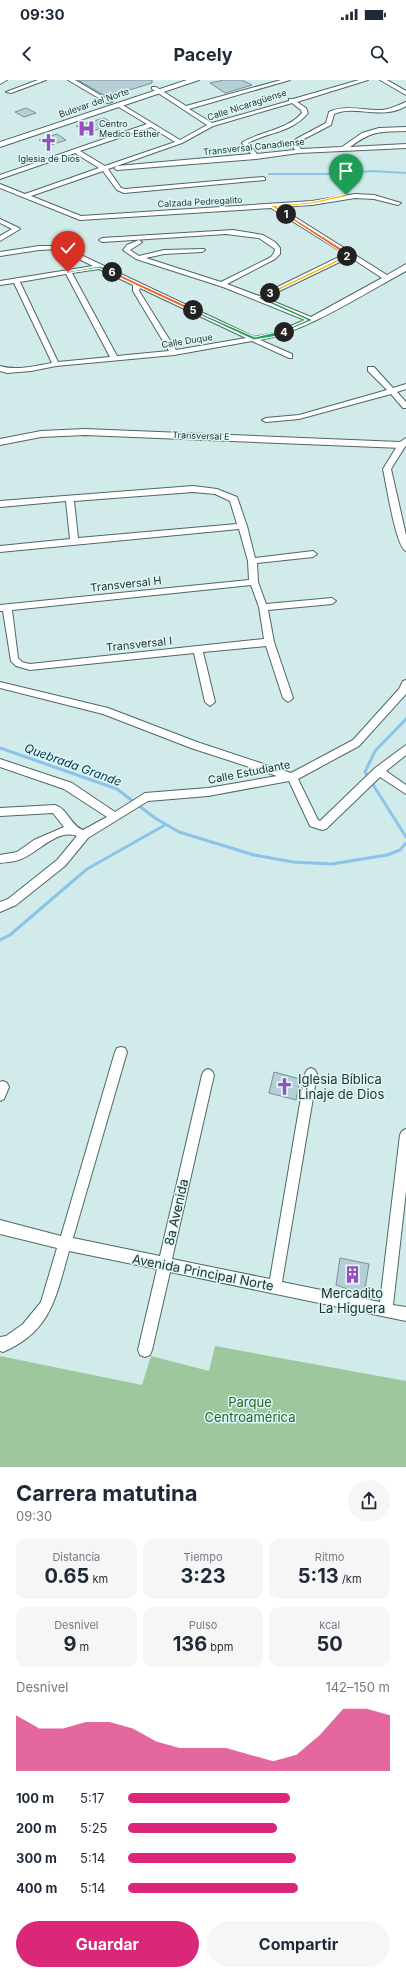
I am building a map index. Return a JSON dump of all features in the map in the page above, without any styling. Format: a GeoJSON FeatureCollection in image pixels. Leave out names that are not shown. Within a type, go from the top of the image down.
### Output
{"type":"FeatureCollection","features":[{"type":"Feature","properties":{"kind":"main road","name":"Bulevar del Norte"},"geometry":{"type":"LineString","coordinates":[[0,145],[119,105],[179,80]]}},
{"type":"Feature","properties":{"kind":"main road","name":"Bulevar del Norte"},"geometry":{"type":"LineString","coordinates":[[0,138],[109,102],[196,80]]}},
{"type":"Feature","properties":{"kind":"street"},"geometry":{"type":"LineString","coordinates":[[0,82],[4,80]]}},
{"type":"Feature","properties":{"kind":"street"},"geometry":{"type":"LineString","coordinates":[[9,92],[43,80]]}},
{"type":"Feature","properties":{"kind":"street"},"geometry":{"type":"LineString","coordinates":[[71,80],[109,102]]}},
{"type":"Feature","properties":{"kind":"street"},"geometry":{"type":"LineString","coordinates":[[185,108],[288,80]]}},
{"type":"Feature","properties":{"kind":"street","name":"Calle Nicaragüense"},"geometry":{"type":"LineString","coordinates":[[25,196],[180,142],[195,135],[210,125],[291,100],[365,80]]}},
{"type":"Feature","properties":{"kind":"street"},"geometry":{"type":"LineString","coordinates":[[383,80],[406,93]]}},
{"type":"Feature","properties":{"kind":"street"},"geometry":{"type":"LineString","coordinates":[[156,90],[210,125]]}},
{"type":"Feature","properties":{"kind":"street"},"geometry":{"type":"LineString","coordinates":[[256,157],[245,143],[254,137],[293,125],[305,113],[304,109],[291,100]]}},
{"type":"Feature","properties":{"kind":"street"},"geometry":{"type":"LineString","coordinates":[[299,151],[295,145],[298,140],[329,124],[331,113],[336,110],[376,111],[394,109],[406,104]]}},
{"type":"Feature","properties":{"kind":"street"},"geometry":{"type":"LineString","coordinates":[[119,105],[180,142]]}},
{"type":"Feature","properties":{"kind":"street"},"geometry":{"type":"LineString","coordinates":[[0,177],[150,125]]}},
{"type":"Feature","properties":{"kind":"street"},"geometry":{"type":"LineString","coordinates":[[343,149],[364,134],[379,130],[406,128]]}},
{"type":"Feature","properties":{"kind":"street","name":"Transversal Canadiense"},"geometry":{"type":"LineString","coordinates":[[105,169],[256,157],[299,151],[406,146]]}},
{"type":"Feature","properties":{"kind":"street"},"geometry":{"type":"LineString","coordinates":[[76,151],[105,169],[119,189],[124,190],[263,179]]}},
{"type":"Feature","properties":{"kind":"street","name":"Calzada Pedregalito"},"geometry":{"type":"LineString","coordinates":[[0,186],[80,218],[312,203],[334,197],[361,195],[375,196],[398,203]]}},
{"type":"Feature","properties":{"kind":"street"},"geometry":{"type":"LineString","coordinates":[[273,206],[387,278]]}},
{"type":"Feature","properties":{"kind":"street"},"geometry":{"type":"LineString","coordinates":[[0,221],[17,229],[0,239]]}},
{"type":"Feature","properties":{"kind":"street"},"geometry":{"type":"LineString","coordinates":[[102,240],[146,239],[241,232],[263,237],[278,248],[278,254],[273,258],[222,284]]}},
{"type":"Feature","properties":{"kind":"street"},"geometry":{"type":"LineString","coordinates":[[146,239],[127,247],[128,252],[138,258],[222,284],[260,298],[311,320]]}},
{"type":"Feature","properties":{"kind":"street"},"geometry":{"type":"LineString","coordinates":[[0,254],[39,248],[60,247],[289,356]]}},
{"type":"Feature","properties":{"kind":"street"},"geometry":{"type":"LineString","coordinates":[[138,258],[164,252],[202,250]]}},
{"type":"Feature","properties":{"kind":"street"},"geometry":{"type":"LineString","coordinates":[[260,298],[350,255]]}},
{"type":"Feature","properties":{"kind":"street","name":"Calle Duque"},"geometry":{"type":"LineString","coordinates":[[0,369],[7,371],[30,369],[56,364],[174,353],[276,335],[311,320],[404,269],[406,266]]}},
{"type":"Feature","properties":{"kind":"street"},"geometry":{"type":"LineString","coordinates":[[0,283],[100,267]]}},
{"type":"Feature","properties":{"kind":"street"},"geometry":{"type":"LineString","coordinates":[[68,272],[115,359]]}},
{"type":"Feature","properties":{"kind":"street"},"geometry":{"type":"LineString","coordinates":[[16,280],[56,364]]}},
{"type":"Feature","properties":{"kind":"street"},"geometry":{"type":"LineString","coordinates":[[137,284],[136,292],[174,353]]}},
{"type":"Feature","properties":{"kind":"street"},"geometry":{"type":"LineString","coordinates":[[372,369],[406,406]]}},
{"type":"Feature","properties":{"kind":"street"},"geometry":{"type":"LineString","coordinates":[[266,420],[299,417],[406,386]]}},
{"type":"Feature","properties":{"kind":"street","name":"Transversal E"},"geometry":{"type":"LineString","coordinates":[[0,442],[13,438],[48,434],[116,432],[403,448]]}},
{"type":"Feature","properties":{"kind":"street"},"geometry":{"type":"LineString","coordinates":[[403,448],[387,469],[399,526],[406,548]]}},
{"type":"Feature","properties":{"kind":"street"},"geometry":{"type":"LineString","coordinates":[[0,504],[70,500],[193,489],[217,492],[234,499],[252,561],[254,582],[262,607],[269,642],[288,698]]}},
{"type":"Feature","properties":{"kind":"street"},"geometry":{"type":"LineString","coordinates":[[70,500],[74,541]]}},
{"type":"Feature","properties":{"kind":"street"},"geometry":{"type":"LineString","coordinates":[[0,549],[243,526]]}},
{"type":"Feature","properties":{"kind":"street"},"geometry":{"type":"LineString","coordinates":[[252,561],[313,554]]}},
{"type":"Feature","properties":{"kind":"street","name":"Transversal H"},"geometry":{"type":"LineString","coordinates":[[4,608],[254,582]]}},
{"type":"Feature","properties":{"kind":"street"},"geometry":{"type":"LineString","coordinates":[[262,607],[332,601]]}},
{"type":"Feature","properties":{"kind":"street","name":"Transversal I"},"geometry":{"type":"LineString","coordinates":[[4,608],[14,659],[19,664],[30,667],[198,651],[269,642]]}},
{"type":"Feature","properties":{"kind":"street"},"geometry":{"type":"LineString","coordinates":[[198,651],[210,702]]}},
{"type":"Feature","properties":{"kind":"street","name":"Calle Estudiante"},"geometry":{"type":"LineString","coordinates":[[84,835],[127,810],[145,797],[208,792],[292,778],[356,742],[403,691],[406,683]]}},
{"type":"Feature","properties":{"kind":"street"},"geometry":{"type":"LineString","coordinates":[[0,685],[105,710],[194,745],[292,778],[314,823],[320,827],[406,749]]}},
{"type":"Feature","properties":{"kind":"street"},"geometry":{"type":"LineString","coordinates":[[0,762],[68,786],[115,817]]}},
{"type":"Feature","properties":{"kind":"street"},"geometry":{"type":"LineString","coordinates":[[376,775],[406,790]]}},
{"type":"Feature","properties":{"kind":"street"},"geometry":{"type":"LineString","coordinates":[[0,812],[55,809],[72,830]]}},
{"type":"Feature","properties":{"kind":"street"},"geometry":{"type":"LineString","coordinates":[[0,859],[19,856],[38,843],[62,831],[72,830],[84,835],[61,864],[12,902],[0,907]]}},
{"type":"Feature","properties":{"kind":"street"},"geometry":{"type":"LineString","coordinates":[[0,1344],[3,1345],[22,1335],[37,1320],[47,1305],[121,1052]]}},
{"type":"Feature","properties":{"kind":"street"},"geometry":{"type":"LineString","coordinates":[[275,1286],[312,1074]]}},
{"type":"Feature","properties":{"kind":"street","name":"8a Avenida"},"geometry":{"type":"LineString","coordinates":[[145,1350],[208,1075]]}},
{"type":"Feature","properties":{"kind":"street"},"geometry":{"type":"LineString","coordinates":[[386,1310],[406,1135]]}},
{"type":"Feature","properties":{"kind":"street","name":"Avenida Principal Norte"},"geometry":{"type":"LineString","coordinates":[[0,1227],[164,1265],[275,1286],[406,1314]]}},
{"type":"Feature","properties":{"kind":"green space","name":"Parque Centroamérica"},"geometry":{"type":"Polygon","coordinates":[[[215,1346],[406,1381],[406,1467],[0,1467],[0,1356],[142,1385],[151,1356],[209,1371],[215,1346]]]}},
{"type":"Feature","properties":{"kind":"building"},"geometry":{"type":"Polygon","coordinates":[[[78,80],[152,80],[152,83],[107,97],[78,80]]]}},
{"type":"Feature","properties":{"kind":"building"},"geometry":{"type":"Polygon","coordinates":[[[224,80],[242,80],[252,85],[225,93],[210,83],[224,80]]]}},
{"type":"Feature","properties":{"kind":"building"},"geometry":{"type":"Polygon","coordinates":[[[26,108],[36,113],[24,117],[15,112],[26,108]]]}},
{"type":"Feature","properties":{"kind":"building"},"geometry":{"type":"Polygon","coordinates":[[[104,118],[114,124],[87,133],[76,126],[104,118]]]}},
{"type":"Feature","properties":{"kind":"building"},"geometry":{"type":"Polygon","coordinates":[[[57,134],[66,140],[48,146],[39,140],[57,134]]]}},
{"type":"Feature","properties":{"kind":"building","name":"Iglesia Bíblica Linaje de Dios"},"geometry":{"type":"Polygon","coordinates":[[[274,1072],[300,1079],[296,1100],[269,1093],[274,1072]]]}},
{"type":"Feature","properties":{"kind":"building","name":"Mercadito La Higuera"},"geometry":{"type":"Polygon","coordinates":[[[340,1258],[369,1264],[364,1295],[336,1285],[340,1258]]]}},
{"type":"Feature","properties":{"kind":"waterway"},"geometry":{"type":"LineString","coordinates":[[269,174],[342,174],[371,171],[406,173]]}},
{"type":"Feature","properties":{"kind":"waterway","name":"Quebrada Grande"},"geometry":{"type":"LineString","coordinates":[[406,719],[375,751],[365,772],[406,837]]}},
{"type":"Feature","properties":{"kind":"waterway","name":"Quebrada Grande"},"geometry":{"type":"LineString","coordinates":[[0,748],[117,789],[155,818],[179,832],[254,855],[293,862],[332,864],[387,855],[400,850],[406,843]]}},
{"type":"Feature","properties":{"kind":"waterway"},"geometry":{"type":"LineString","coordinates":[[0,940],[10,935],[87,869],[165,825]]}},
{"type":"Feature","properties":{"kind":"place","name":"Centro Medico Esther"},"geometry":{"type":"Point","coordinates":[86,129]}},
{"type":"Feature","properties":{"kind":"place","name":"Iglesia de Dios"},"geometry":{"type":"Point","coordinates":[49,142]}},
{"type":"Feature","properties":{"kind":"place","name":"Iglesia Bíblica Linaje de Dios"},"geometry":{"type":"Point","coordinates":[285,1086]}},
{"type":"Feature","properties":{"kind":"place","name":"Mercadito La Higuera"},"geometry":{"type":"Point","coordinates":[352,1274]}},
{"type":"Feature","properties":{"kind":"route"},"geometry":{"type":"LineString","coordinates":[[68,272],[100,267],[254,339],[276,335],[311,320],[260,298],[350,255],[273,206],[312,203],[346,195]]}}]}
